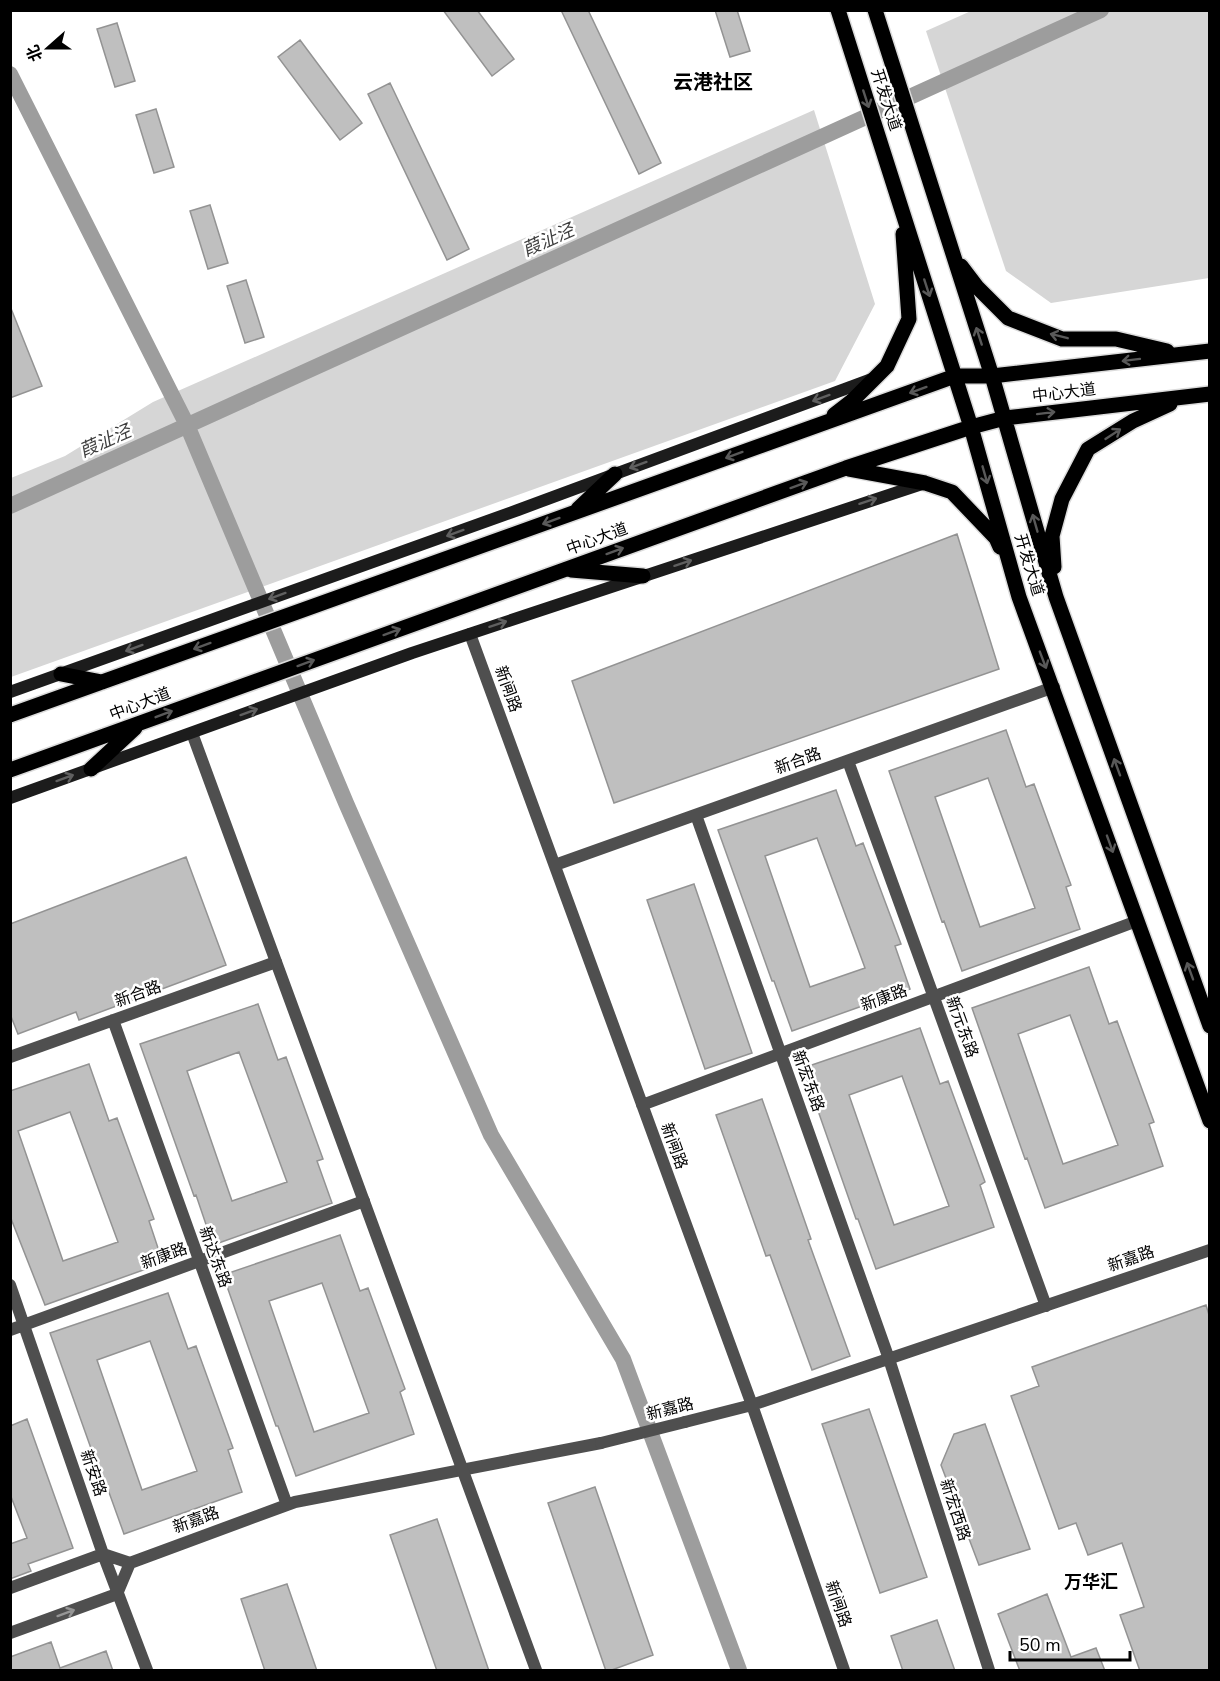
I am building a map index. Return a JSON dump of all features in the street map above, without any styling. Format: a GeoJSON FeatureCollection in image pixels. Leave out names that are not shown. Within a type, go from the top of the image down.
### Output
{"type":"FeatureCollection","features":[{"type":"Feature","properties":{"kind":"main road","name":"开发大道"},"geometry":{"type":"LineString","coordinates":[[838,10],[971,427],[1019,597],[1209,1121]]}},
{"type":"Feature","properties":{"kind":"main road","name":"开发大道"},"geometry":{"type":"LineString","coordinates":[[874,10],[992,376],[1056,597],[1209,1026]]}},
{"type":"Feature","properties":{"kind":"main road"},"geometry":{"type":"LineString","coordinates":[[821,424],[852,401],[887,366],[909,319],[900,204]]}},
{"type":"Feature","properties":{"kind":"main road"},"geometry":{"type":"LineString","coordinates":[[954,258],[977,287],[1008,318],[1062,339],[1116,339],[1178,354]]}},
{"type":"Feature","properties":{"kind":"main road","name":"中心大道"},"geometry":{"type":"LineString","coordinates":[[10,715],[955,376],[992,376],[1209,351]]}},
{"type":"Feature","properties":{"kind":"main road"},"geometry":{"type":"LineString","coordinates":[[10,692],[876,378]]}},
{"type":"Feature","properties":{"kind":"main road","name":"中心大道"},"geometry":{"type":"LineString","coordinates":[[10,770],[846,468],[971,427],[1005,418],[1209,394]]}},
{"type":"Feature","properties":{"kind":"main road"},"geometry":{"type":"LineString","coordinates":[[1056,597],[1052,536],[1062,499],[1088,449],[1133,421],[1184,397]]}},
{"type":"Feature","properties":{"kind":"main road"},"geometry":{"type":"LineString","coordinates":[[846,468],[925,483],[952,492],[996,538],[1019,597]]}},
{"type":"Feature","properties":{"kind":"main road"},"geometry":{"type":"LineString","coordinates":[[575,513],[615,474]]}},
{"type":"Feature","properties":{"kind":"main road"},"geometry":{"type":"LineString","coordinates":[[10,798],[470,634],[925,483]]}},
{"type":"Feature","properties":{"kind":"main road"},"geometry":{"type":"LineString","coordinates":[[565,569],[643,576]]}},
{"type":"Feature","properties":{"kind":"main road"},"geometry":{"type":"LineString","coordinates":[[61,674],[102,682]]}},
{"type":"Feature","properties":{"kind":"main road"},"geometry":{"type":"LineString","coordinates":[[92,769],[140,724]]}},
{"type":"Feature","properties":{"kind":"street","name":"新闸路"},"geometry":{"type":"LineString","coordinates":[[470,634],[752,1405],[844,1671]]}},
{"type":"Feature","properties":{"kind":"street","name":"新合路"},"geometry":{"type":"LineString","coordinates":[[555,866],[1053,687]]}},
{"type":"Feature","properties":{"kind":"street"},"geometry":{"type":"LineString","coordinates":[[192,733],[536,1671]]}},
{"type":"Feature","properties":{"kind":"street","name":"新元东路"},"geometry":{"type":"LineString","coordinates":[[848,761],[1046,1306]]}},
{"type":"Feature","properties":{"kind":"street","name":"新宏东路"},"geometry":{"type":"LineString","coordinates":[[696,815],[889,1359]]}},
{"type":"Feature","properties":{"kind":"street","name":"新康路"},"geometry":{"type":"LineString","coordinates":[[642,1105],[1137,921]]}},
{"type":"Feature","properties":{"kind":"street","name":"新合路"},"geometry":{"type":"LineString","coordinates":[[10,1057],[276,962]]}},
{"type":"Feature","properties":{"kind":"street","name":"新达东路"},"geometry":{"type":"LineString","coordinates":[[113,1020],[287,1505]]}},
{"type":"Feature","properties":{"kind":"street","name":"新康路"},"geometry":{"type":"LineString","coordinates":[[10,1330],[364,1201]]}},
{"type":"Feature","properties":{"kind":"street","name":"新嘉路"},"geometry":{"type":"LineString","coordinates":[[130,1563],[295,1502],[601,1443],[752,1405],[1209,1250]]}},
{"type":"Feature","properties":{"kind":"street","name":"新安路"},"geometry":{"type":"LineString","coordinates":[[10,1285],[117,1594],[147,1671]]}},
{"type":"Feature","properties":{"kind":"street","name":"新宏西路"},"geometry":{"type":"LineString","coordinates":[[889,1359],[989,1671]]}},
{"type":"Feature","properties":{"kind":"street"},"geometry":{"type":"LineString","coordinates":[[10,1588],[103,1554],[130,1563],[117,1594],[10,1632]]}},
{"type":"Feature","properties":{"kind":"shaded area"},"geometry":{"type":"Polygon","coordinates":[[[971,11],[1209,11],[1209,278],[1051,303],[1006,271],[926,31],[971,11]]]}},
{"type":"Feature","properties":{"kind":"shaded area"},"geometry":{"type":"Polygon","coordinates":[[[814,110],[875,304],[835,381],[11,677],[11,478],[65,456],[153,402],[814,110]]]}},
{"type":"Feature","properties":{"kind":"building"},"geometry":{"type":"Polygon","coordinates":[[[443,10],[477,10],[514,59],[492,76],[443,10]]]}},
{"type":"Feature","properties":{"kind":"building"},"geometry":{"type":"Polygon","coordinates":[[[561,10],[588,10],[661,163],[639,174],[561,10]]]}},
{"type":"Feature","properties":{"kind":"building"},"geometry":{"type":"Polygon","coordinates":[[[715,10],[737,10],[750,51],[730,57],[715,10]]]}},
{"type":"Feature","properties":{"kind":"building"},"geometry":{"type":"Polygon","coordinates":[[[117,23],[135,81],[115,87],[97,29],[117,23]]]}},
{"type":"Feature","properties":{"kind":"building"},"geometry":{"type":"Polygon","coordinates":[[[300,40],[362,123],[340,140],[278,57],[300,40]]]}},
{"type":"Feature","properties":{"kind":"building"},"geometry":{"type":"Polygon","coordinates":[[[390,83],[469,249],[447,260],[368,94],[390,83]]]}},
{"type":"Feature","properties":{"kind":"building"},"geometry":{"type":"Polygon","coordinates":[[[156,109],[174,167],[154,173],[136,115],[156,109]]]}},
{"type":"Feature","properties":{"kind":"building"},"geometry":{"type":"Polygon","coordinates":[[[210,205],[228,263],[208,269],[190,211],[210,205]]]}},
{"type":"Feature","properties":{"kind":"building"},"geometry":{"type":"Polygon","coordinates":[[[246,280],[264,337],[245,343],[227,286],[246,280]]]}},
{"type":"Feature","properties":{"kind":"building"},"geometry":{"type":"Polygon","coordinates":[[[10,306],[42,386],[10,398],[10,306]]]}},
{"type":"Feature","properties":{"kind":"building"},"geometry":{"type":"Polygon","coordinates":[[[957,534],[999,669],[614,803],[572,681],[957,534]]]}},
{"type":"Feature","properties":{"kind":"building"},"geometry":{"type":"Polygon","coordinates":[[[1006,730],[1026,787],[1034,784],[1071,885],[1066,887],[1080,929],[962,971],[944,921],[942,922],[889,771],[1006,730]],[[988,778],[935,797],[980,927],[1035,908],[988,778]]]}},
{"type":"Feature","properties":{"kind":"building"},"geometry":{"type":"Polygon","coordinates":[[[836,790],[856,846],[863,843],[901,944],[895,946],[910,989],[792,1031],[718,830],[836,790]],[[817,838],[765,856],[810,987],[865,968],[817,838]]]}},
{"type":"Feature","properties":{"kind":"building"},"geometry":{"type":"Polygon","coordinates":[[[186,857],[226,965],[79,1020],[76,1012],[18,1034],[10,1014],[10,924],[186,857]]]}},
{"type":"Feature","properties":{"kind":"building"},"geometry":{"type":"Polygon","coordinates":[[[694,884],[752,1053],[705,1069],[647,900],[694,884]]]}},
{"type":"Feature","properties":{"kind":"building"},"geometry":{"type":"Polygon","coordinates":[[[1089,967],[1109,1024],[1117,1021],[1154,1122],[1149,1124],[1163,1166],[1045,1208],[1027,1158],[1025,1159],[972,1008],[1089,967]],[[1070,1015],[1018,1034],[1063,1164],[1118,1145],[1070,1015]]]}},
{"type":"Feature","properties":{"kind":"building"},"geometry":{"type":"Polygon","coordinates":[[[258,1004],[278,1060],[286,1057],[323,1159],[317,1161],[332,1203],[213,1245],[140,1044],[258,1004]],[[239,1052],[187,1071],[232,1201],[287,1182],[239,1052]]]}},
{"type":"Feature","properties":{"kind":"building"},"geometry":{"type":"Polygon","coordinates":[[[920,1028],[940,1084],[948,1081],[985,1182],[980,1185],[994,1227],[876,1269],[803,1068],[920,1028]],[[902,1076],[849,1095],[894,1225],[949,1206],[902,1076]]]}},
{"type":"Feature","properties":{"kind":"building"},"geometry":{"type":"Polygon","coordinates":[[[89,1064],[109,1121],[117,1118],[154,1219],[149,1221],[163,1263],[45,1305],[10,1216],[10,1091],[89,1064]],[[70,1112],[18,1131],[63,1261],[118,1242],[70,1112]]]}},
{"type":"Feature","properties":{"kind":"building"},"geometry":{"type":"Polygon","coordinates":[[[762,1099],[811,1239],[808,1240],[850,1356],[812,1370],[770,1255],[766,1256],[716,1115],[762,1099]]]}},
{"type":"Feature","properties":{"kind":"building"},"geometry":{"type":"Polygon","coordinates":[[[340,1235],[360,1291],[368,1288],[405,1389],[400,1392],[414,1434],[296,1476],[223,1275],[340,1235]],[[322,1283],[269,1301],[314,1432],[369,1413],[322,1283]]]}},
{"type":"Feature","properties":{"kind":"building"},"geometry":{"type":"Polygon","coordinates":[[[168,1293],[188,1349],[196,1346],[233,1448],[228,1450],[242,1492],[124,1534],[106,1484],[104,1485],[50,1333],[168,1293]],[[150,1341],[97,1360],[142,1490],[197,1471],[150,1341]]]}},
{"type":"Feature","properties":{"kind":"building"},"geometry":{"type":"Polygon","coordinates":[[[1206,1305],[1209,1315],[1209,1671],[1140,1671],[1120,1615],[1144,1607],[1122,1543],[1088,1555],[1076,1523],[1059,1529],[1011,1396],[1039,1386],[1032,1367],[1206,1305]]]}},
{"type":"Feature","properties":{"kind":"building"},"geometry":{"type":"Polygon","coordinates":[[[869,1409],[927,1577],[880,1593],[822,1424],[869,1409]]]}},
{"type":"Feature","properties":{"kind":"building"},"geometry":{"type":"Polygon","coordinates":[[[27,1419],[73,1548],[28,1564],[31,1571],[10,1579],[10,1544],[27,1538],[10,1494],[10,1426],[27,1419]]]}},
{"type":"Feature","properties":{"kind":"building"},"geometry":{"type":"Polygon","coordinates":[[[985,1424],[1030,1549],[979,1565],[941,1465],[954,1434],[985,1424]]]}},
{"type":"Feature","properties":{"kind":"building"},"geometry":{"type":"Polygon","coordinates":[[[595,1487],[653,1655],[609,1671],[606,1671],[548,1503],[595,1487]]]}},
{"type":"Feature","properties":{"kind":"building"},"geometry":{"type":"Polygon","coordinates":[[[437,1519],[489,1671],[437,1671],[390,1535],[437,1519]]]}},
{"type":"Feature","properties":{"kind":"building"},"geometry":{"type":"Polygon","coordinates":[[[287,1584],[317,1671],[265,1671],[241,1599],[287,1584]]]}},
{"type":"Feature","properties":{"kind":"building"},"geometry":{"type":"Polygon","coordinates":[[[1047,1594],[1071,1657],[1096,1648],[1105,1671],[1020,1671],[998,1614],[1047,1594]]]}},
{"type":"Feature","properties":{"kind":"building"},"geometry":{"type":"Polygon","coordinates":[[[937,1620],[955,1671],[903,1671],[891,1636],[937,1620]]]}},
{"type":"Feature","properties":{"kind":"building"},"geometry":{"type":"Polygon","coordinates":[[[51,1642],[60,1668],[106,1651],[113,1671],[10,1671],[10,1657],[51,1642]]]}},
{"type":"Feature","properties":{"kind":"waterway","name":"葭沚泾"},"geometry":{"type":"LineString","coordinates":[[10,506],[1101,10]]}},
{"type":"Feature","properties":{"kind":"waterway"},"geometry":{"type":"LineString","coordinates":[[10,74],[187,425],[346,803],[491,1135],[623,1359],[739,1670]]}},
{"type":"Feature","properties":{"kind":"district","name":"云港社区"},"geometry":{"type":"Point","coordinates":[713,82]}},
{"type":"Feature","properties":{"kind":"district","name":"万华汇"},"geometry":{"type":"Point","coordinates":[1091,1582]}}]}
